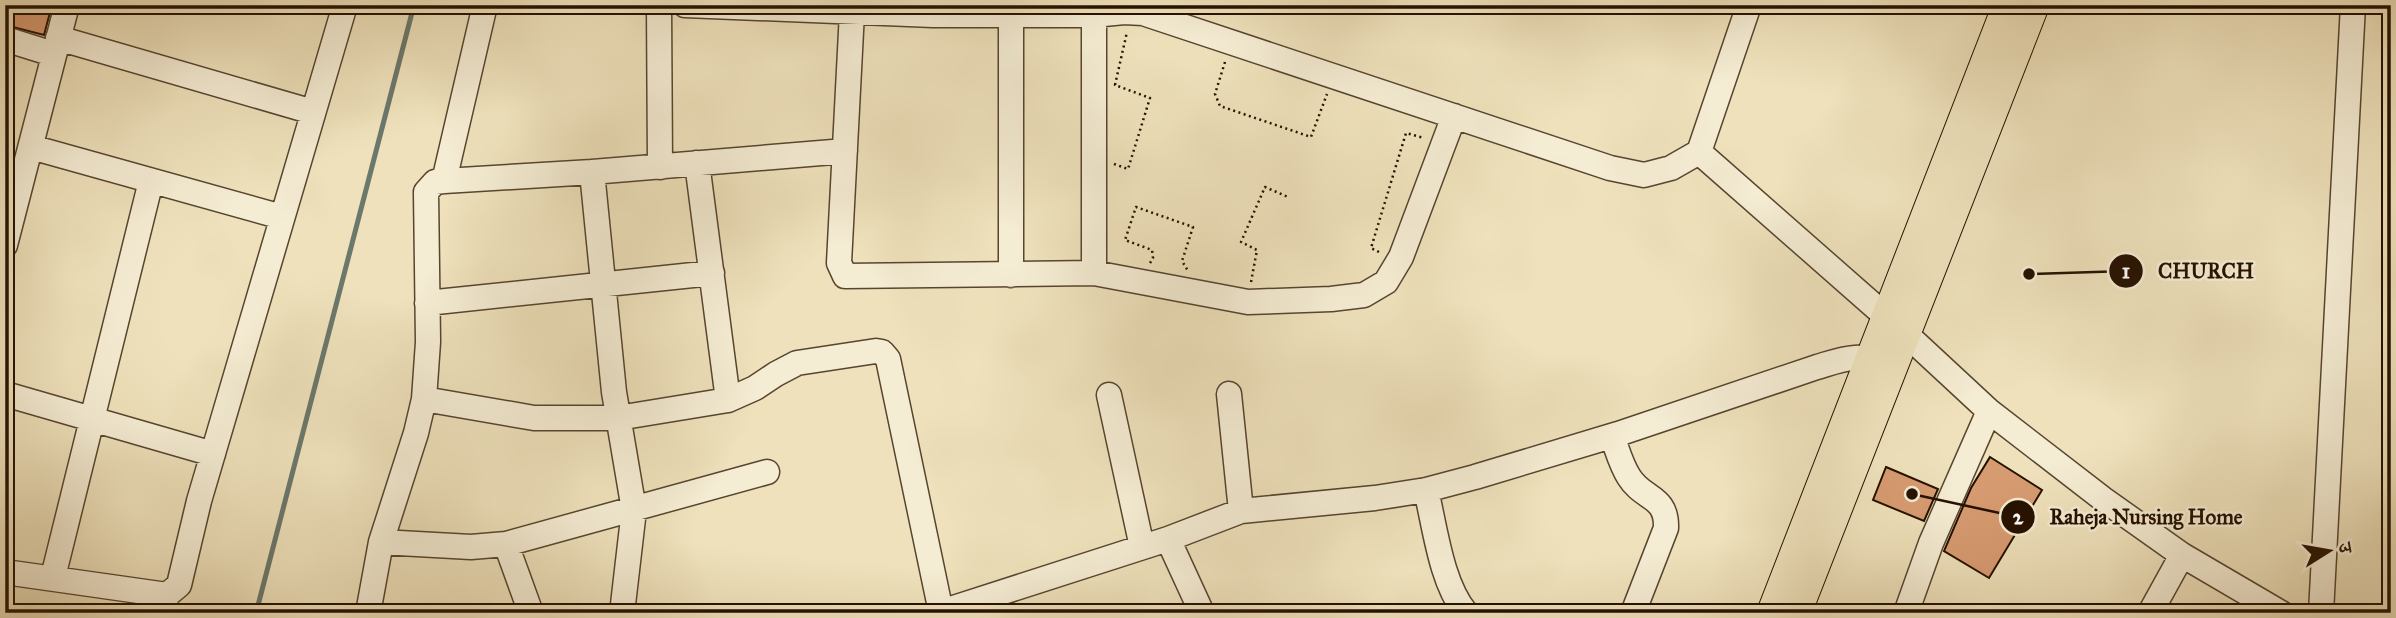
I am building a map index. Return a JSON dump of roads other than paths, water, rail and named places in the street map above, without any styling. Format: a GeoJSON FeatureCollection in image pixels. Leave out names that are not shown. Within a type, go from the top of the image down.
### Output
{"type":"FeatureCollection","features":[{"type":"Feature","properties":{"kind":"main road"},"geometry":{"type":"LineString","coordinates":[[1896,326],[2008,5]]}},
{"type":"Feature","properties":{"kind":"main road"},"geometry":{"type":"LineString","coordinates":[[1772,613],[2034,5]]}},
{"type":"Feature","properties":{"kind":"main road"},"geometry":{"type":"LineString","coordinates":[[1796,613],[1881,363]]}},
{"type":"Feature","properties":{"kind":"street"},"geometry":{"type":"LineString","coordinates":[[5,245],[15,172],[31,148],[67,5]]}},
{"type":"Feature","properties":{"kind":"street"},"geometry":{"type":"LineString","coordinates":[[5,572],[53,577],[165,604],[179,585],[199,501],[345,5]]}},
{"type":"Feature","properties":{"kind":"street"},"geometry":{"type":"LineString","coordinates":[[444,181],[485,5]]}},
{"type":"Feature","properties":{"kind":"street"},"geometry":{"type":"LineString","coordinates":[[659,5],[660,167]]}},
{"type":"Feature","properties":{"kind":"street"},"geometry":{"type":"LineString","coordinates":[[685,5],[1011,15],[1096,10],[1143,13],[1610,168],[1644,175],[1671,168],[1699,152],[1749,5]]}},
{"type":"Feature","properties":{"kind":"street"},"geometry":{"type":"LineString","coordinates":[[2321,613],[2353,5]]}},
{"type":"Feature","properties":{"kind":"street"},"geometry":{"type":"LineString","coordinates":[[1094,274],[1096,10]]}},
{"type":"Feature","properties":{"kind":"street"},"geometry":{"type":"LineString","coordinates":[[852,12],[839,263],[845,276],[1094,274],[1248,302],[1364,295],[1386,282],[1401,257],[1454,116]]}},
{"type":"Feature","properties":{"kind":"street"},"geometry":{"type":"LineString","coordinates":[[1011,15],[1011,275]]}},
{"type":"Feature","properties":{"kind":"street"},"geometry":{"type":"LineString","coordinates":[[5,39],[56,46],[313,112]]}},
{"type":"Feature","properties":{"kind":"street"},"geometry":{"type":"LineString","coordinates":[[31,148],[282,217]]}},
{"type":"Feature","properties":{"kind":"street"},"geometry":{"type":"LineString","coordinates":[[368,613],[381,542],[416,433],[424,399],[428,342],[425,201],[428,188],[435,182],[444,181],[660,167],[845,151]]}},
{"type":"Feature","properties":{"kind":"street"},"geometry":{"type":"LineString","coordinates":[[1699,152],[1989,411],[2103,499],[2182,555],[2281,613]]}},
{"type":"Feature","properties":{"kind":"street"},"geometry":{"type":"LineString","coordinates":[[697,163],[728,400]]}},
{"type":"Feature","properties":{"kind":"street"},"geometry":{"type":"LineString","coordinates":[[592,172],[618,418],[634,510],[622,613]]}},
{"type":"Feature","properties":{"kind":"street"},"geometry":{"type":"LineString","coordinates":[[53,577],[151,181]]}},
{"type":"Feature","properties":{"kind":"street"},"geometry":{"type":"LineString","coordinates":[[427,303],[712,273]]}},
{"type":"Feature","properties":{"kind":"street"},"geometry":{"type":"LineString","coordinates":[[424,399],[534,418],[618,418],[739,397],[797,363],[883,352],[888,359],[939,612],[1168,539],[1241,512],[1363,499],[1426,489],[1612,436],[1851,357],[1881,363]]}},
{"type":"Feature","properties":{"kind":"street"},"geometry":{"type":"LineString","coordinates":[[5,394],[213,454]]}},
{"type":"Feature","properties":{"kind":"street"},"geometry":{"type":"LineString","coordinates":[[1229,394],[1241,512]]}},
{"type":"Feature","properties":{"kind":"street"},"geometry":{"type":"LineString","coordinates":[[1109,395],[1142,547]]}},
{"type":"Feature","properties":{"kind":"street"},"geometry":{"type":"LineString","coordinates":[[1906,613],[1931,544],[1989,411]]}},
{"type":"Feature","properties":{"kind":"street"},"geometry":{"type":"LineString","coordinates":[[1612,436],[1631,480],[1662,505],[1666,516],[1666,528],[1633,613]]}},
{"type":"Feature","properties":{"kind":"street"},"geometry":{"type":"LineString","coordinates":[[381,542],[471,547],[506,544],[768,472]]}},
{"type":"Feature","properties":{"kind":"street"},"geometry":{"type":"LineString","coordinates":[[1426,489],[1446,574],[1458,603],[1466,613]]}},
{"type":"Feature","properties":{"kind":"street"},"geometry":{"type":"LineString","coordinates":[[1168,539],[1202,613]]}},
{"type":"Feature","properties":{"kind":"street"},"geometry":{"type":"LineString","coordinates":[[506,544],[531,613]]}},
{"type":"Feature","properties":{"kind":"street"},"geometry":{"type":"LineString","coordinates":[[2150,613],[2182,555]]}},
{"type":"Feature","properties":{"kind":"waterway"},"geometry":{"type":"LineString","coordinates":[[256,613],[414,5]]}},
{"type":"Feature","properties":{"kind":"place","name":"CHURCH"},"geometry":{"type":"Point","coordinates":[2029,274]}},
{"type":"Feature","properties":{"kind":"place","name":"Raheja Nursing Home"},"geometry":{"type":"Point","coordinates":[1912,494]}}]}
